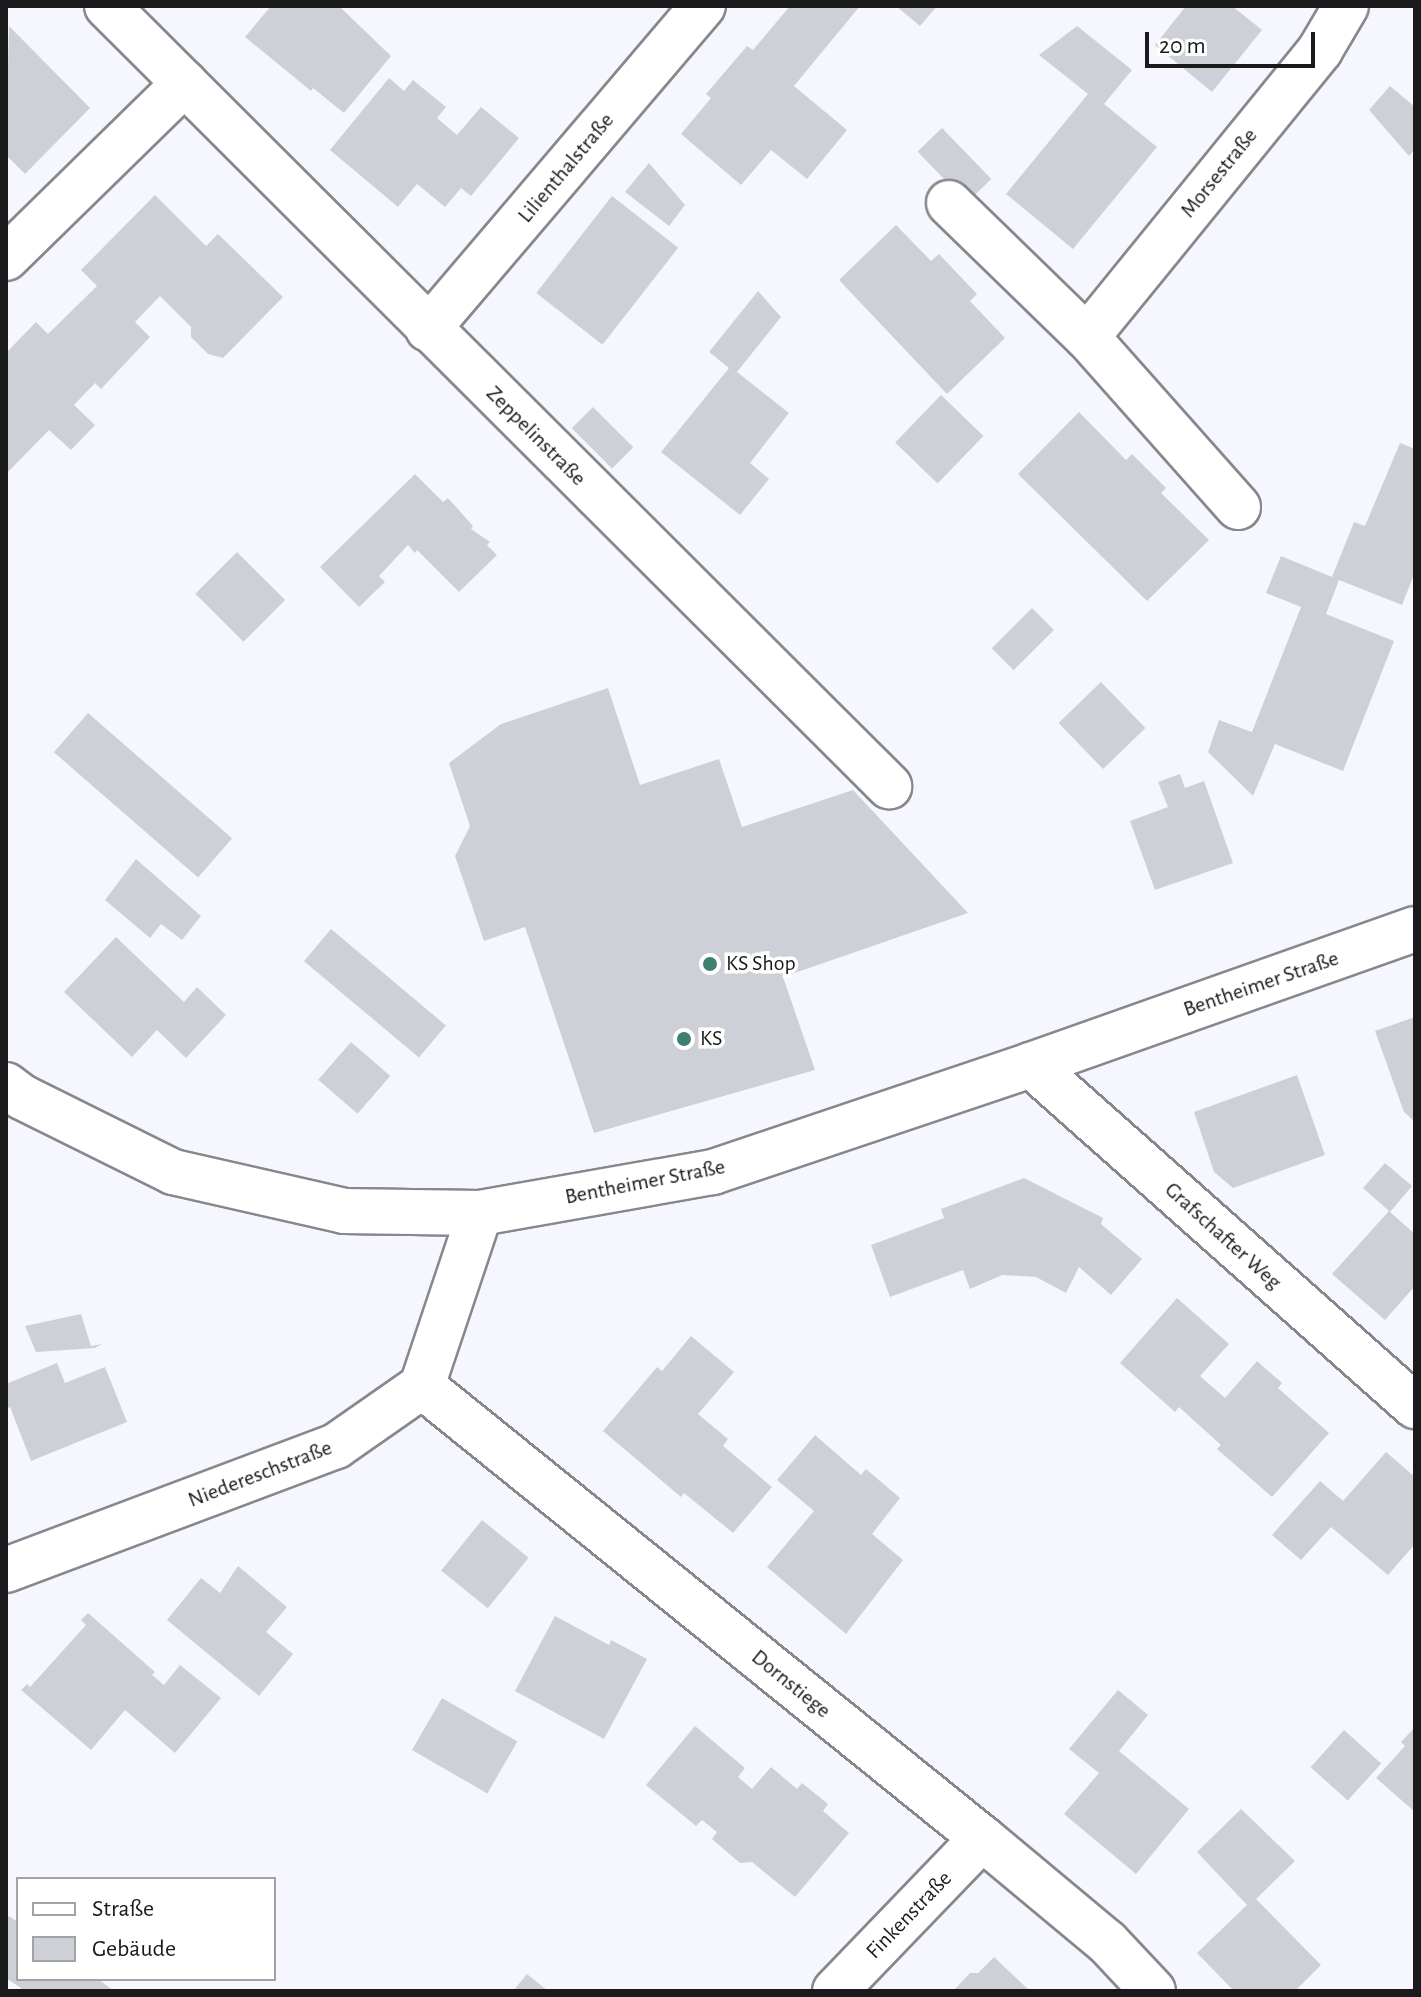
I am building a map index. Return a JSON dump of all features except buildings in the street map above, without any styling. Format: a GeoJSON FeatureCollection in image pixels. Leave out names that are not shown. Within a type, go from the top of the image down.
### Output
{"type":"FeatureCollection","features":[{"type":"Feature","properties":{"kind":"street","name":"Zeppelinstraße"},"geometry":{"type":"LineString","coordinates":[[107,6],[889,786]]}},
{"type":"Feature","properties":{"kind":"street","name":"Lilienthalstraße"},"geometry":{"type":"LineString","coordinates":[[428,329],[703,6]]}},
{"type":"Feature","properties":{"kind":"street","name":"Morsestraße"},"geometry":{"type":"LineString","coordinates":[[1087,337],[1320,50],[1346,6]]}},
{"type":"Feature","properties":{"kind":"street"},"geometry":{"type":"LineString","coordinates":[[6,258],[185,83]]}},
{"type":"Feature","properties":{"kind":"street"},"geometry":{"type":"LineString","coordinates":[[949,203],[1087,337],[1238,507]]}},
{"type":"Feature","properties":{"kind":"street","name":"Bentheimer Straße"},"geometry":{"type":"LineString","coordinates":[[6,1085],[22,1097],[173,1172],[344,1211],[480,1213],[713,1172],[1031,1065],[1415,929]]}},
{"type":"Feature","properties":{"kind":"street","name":"Grafschafter Weg"},"geometry":{"type":"LineString","coordinates":[[1031,1065],[1415,1406]]}},
{"type":"Feature","properties":{"kind":"street"},"geometry":{"type":"LineString","coordinates":[[422,1386],[480,1213]]}},
{"type":"Feature","properties":{"kind":"street","name":"Niedereschstraße"},"geometry":{"type":"LineString","coordinates":[[6,1570],[336,1446],[422,1386]]}},
{"type":"Feature","properties":{"kind":"street","name":"Dornstiege"},"geometry":{"type":"LineString","coordinates":[[422,1386],[982,1838],[1107,1942],[1153,1991]]}},
{"type":"Feature","properties":{"kind":"street","name":"Finkenstraße"},"geometry":{"type":"LineString","coordinates":[[835,1991],[982,1838]]}},
{"type":"Feature","properties":{"kind":"place","name":"KS Shop"},"geometry":{"type":"Point","coordinates":[710,964]}},
{"type":"Feature","properties":{"kind":"place","name":"KS"},"geometry":{"type":"Point","coordinates":[684,1039]}}]}
